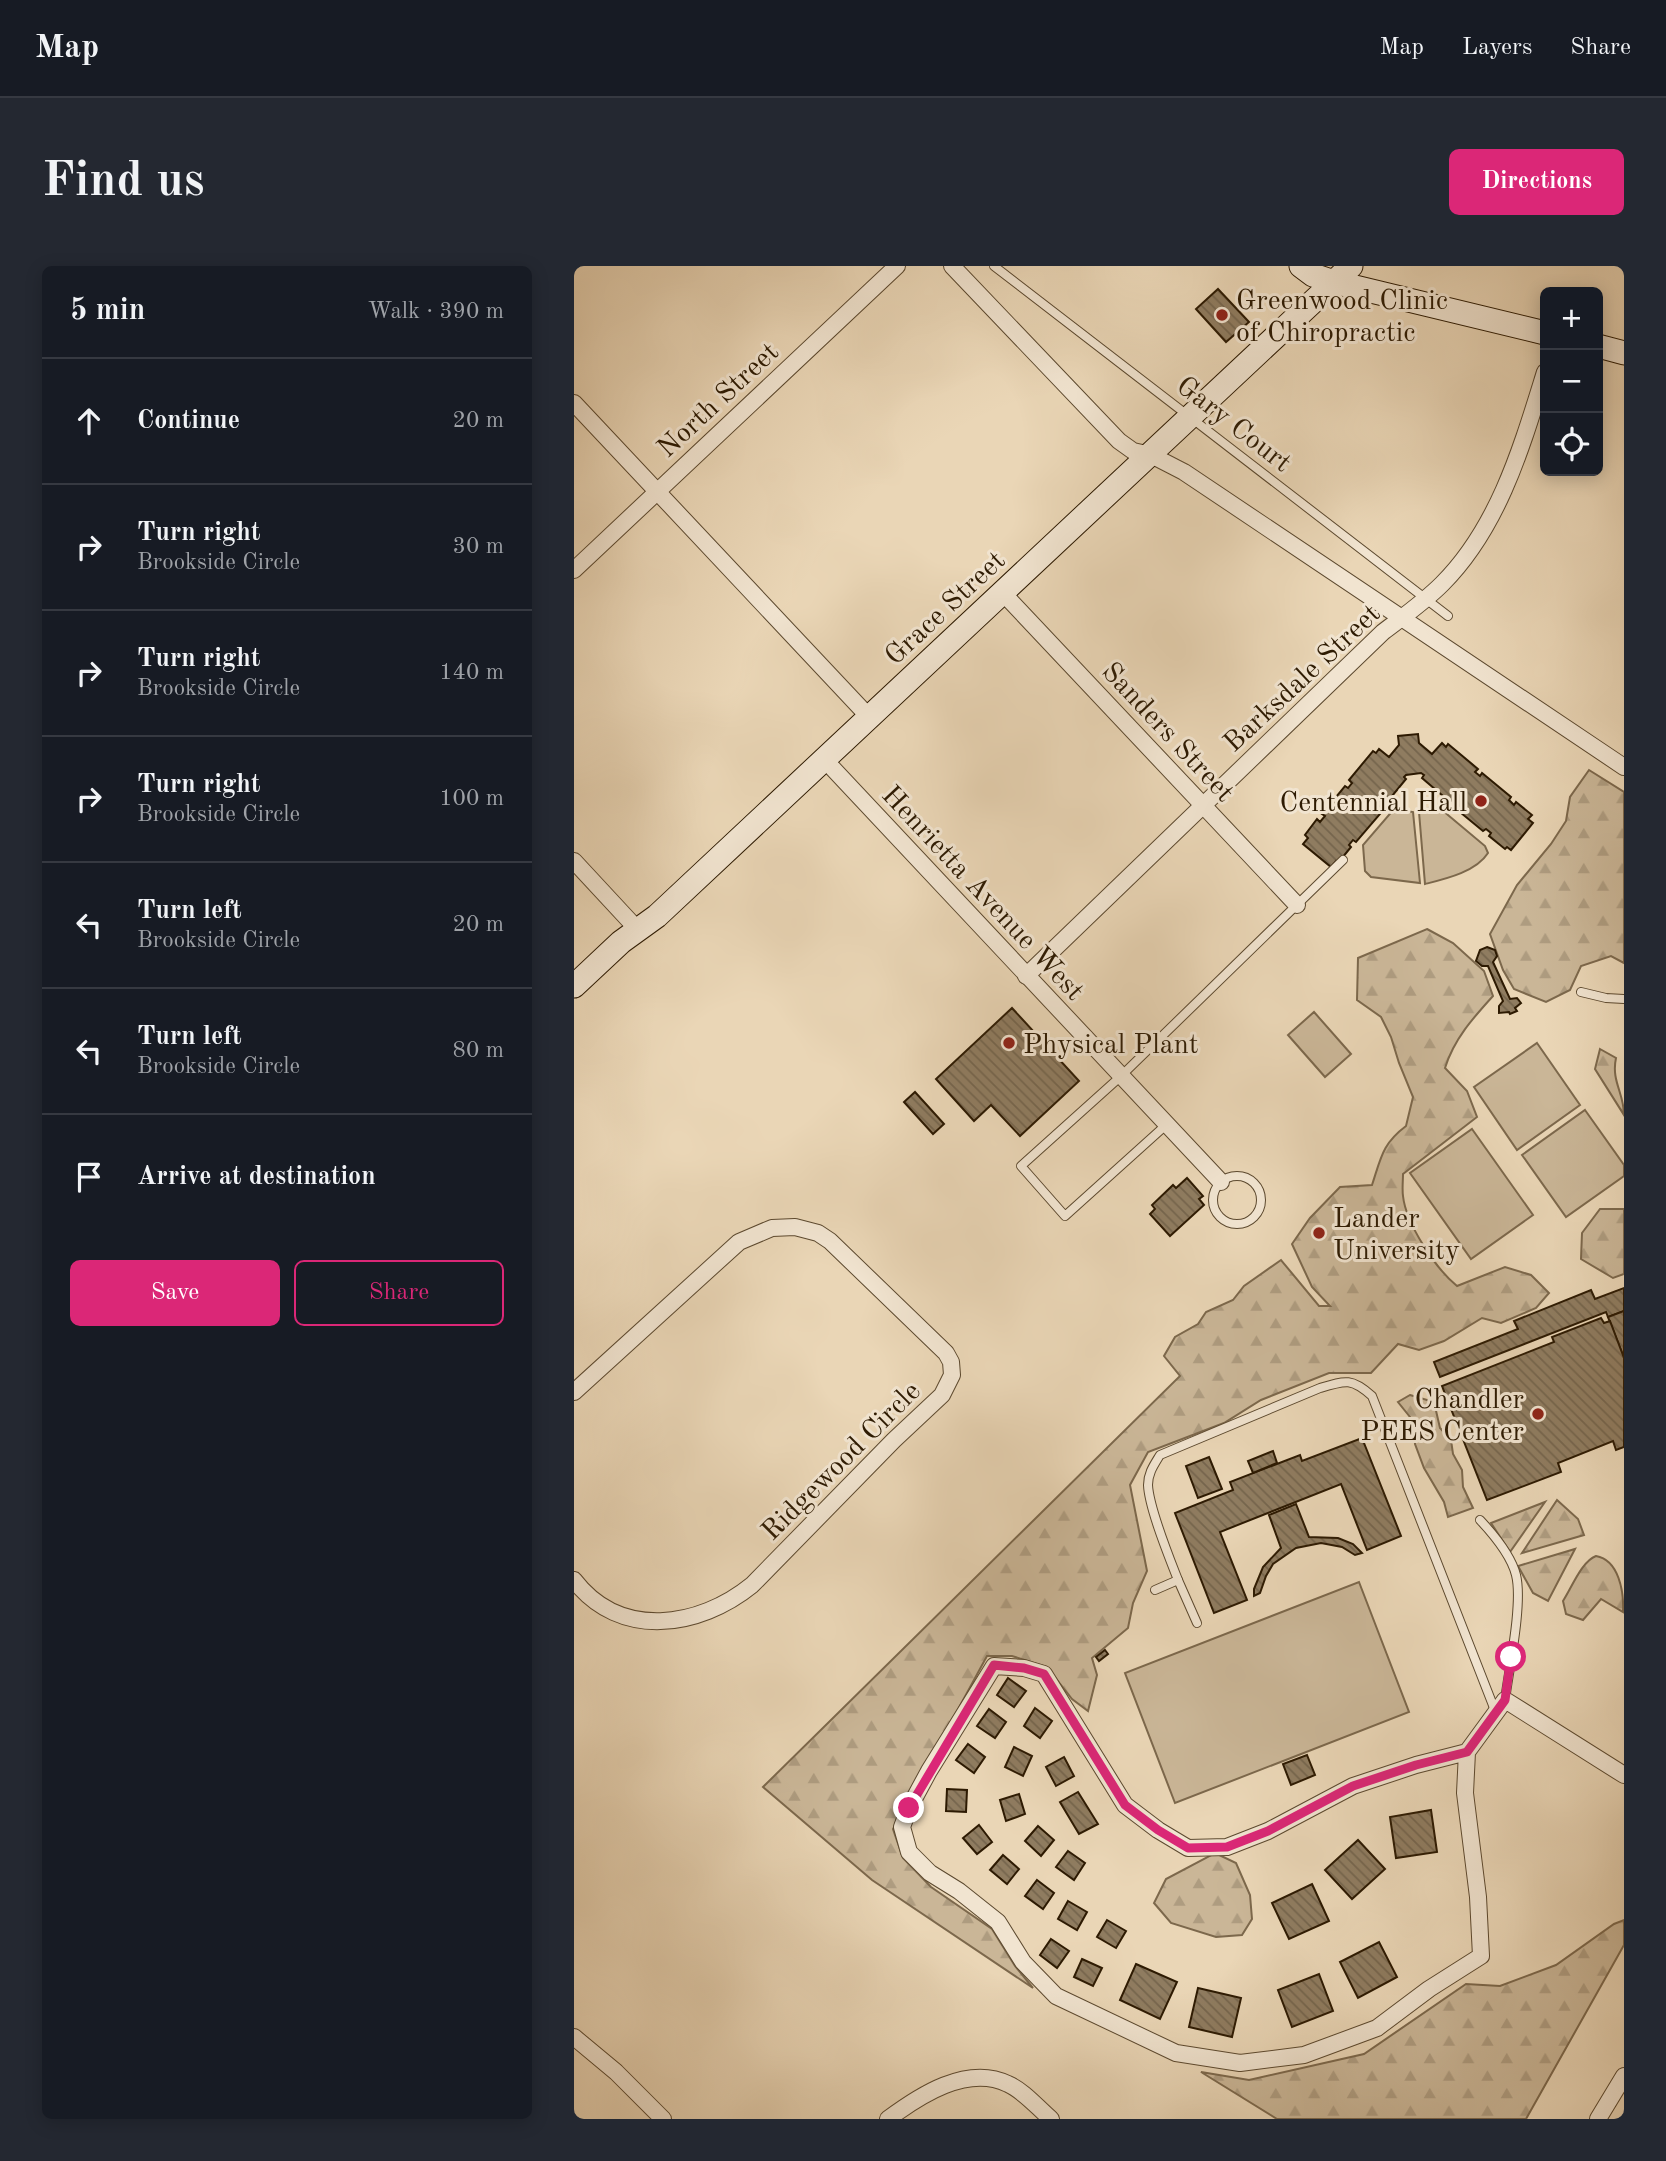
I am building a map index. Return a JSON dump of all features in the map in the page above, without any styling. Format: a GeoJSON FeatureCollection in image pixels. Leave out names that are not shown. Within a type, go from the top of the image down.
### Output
{"type":"FeatureCollection","features":[{"type":"Feature","properties":{"kind":"main road"},"geometry":{"type":"LineString","coordinates":[[1301,266],[1313,275],[1334,282],[1540,331]]}},
{"type":"Feature","properties":{"kind":"main road","name":"Grace Street"},"geometry":{"type":"LineString","coordinates":[[574,986],[621,942],[657,916],[1351,266]]}},
{"type":"Feature","properties":{"kind":"main road"},"geometry":{"type":"LineString","coordinates":[[1603,347],[1624,353]]}},
{"type":"Feature","properties":{"kind":"street","name":"North Street"},"geometry":{"type":"LineString","coordinates":[[574,570],[897,266]]}},
{"type":"Feature","properties":{"kind":"street"},"geometry":{"type":"LineString","coordinates":[[952,266],[1119,441],[1133,451],[1151,455],[1184,472],[1624,767]]}},
{"type":"Feature","properties":{"kind":"street","name":"Barksdale Street"},"geometry":{"type":"LineString","coordinates":[[1026,976],[1383,632],[1423,602],[1456,569],[1503,495],[1515,467],[1540,388]]}},
{"type":"Feature","properties":{"kind":"street"},"geometry":{"type":"LineString","coordinates":[[574,403],[870,718]]}},
{"type":"Feature","properties":{"kind":"street","name":"Sanders Street"},"geometry":{"type":"LineString","coordinates":[[1003,593],[1297,905]]}},
{"type":"Feature","properties":{"kind":"street","name":"Henrietta Avenue West"},"geometry":{"type":"LineString","coordinates":[[824,759],[1221,1182]]}},
{"type":"Feature","properties":{"kind":"street"},"geometry":{"type":"LineString","coordinates":[[574,861],[638,930]]}},
{"type":"Feature","properties":{"kind":"street","name":"Ridgewood Circle"},"geometry":{"type":"LineString","coordinates":[[574,1392],[727,1251],[758,1233],[780,1227],[807,1229],[830,1241],[946,1353],[952,1368],[950,1383],[942,1395],[735,1599],[694,1617],[650,1621],[600,1605],[574,1580]]}},
{"type":"Feature","properties":{"kind":"street"},"geometry":{"type":"LineString","coordinates":[[1467,1752],[1416,1765],[1353,1786],[1268,1831],[1227,1847],[1188,1848],[1125,1805],[1044,1674],[1024,1668],[994,1665],[929,1771],[902,1827],[909,1852],[930,1873],[959,1891],[998,1922],[1023,1962],[1056,1996],[1176,2053],[1240,2063],[1304,2055],[1377,2028],[1429,1989],[1481,1956],[1478,1897],[1465,1793],[1467,1752],[1501,1707],[1624,1774]]}},
{"type":"Feature","properties":{"kind":"street"},"geometry":{"type":"LineString","coordinates":[[574,2037],[642,2096],[663,2119]]}},
{"type":"Feature","properties":{"kind":"street"},"geometry":{"type":"LineString","coordinates":[[1598,2119],[1624,2076]]}},
{"type":"Feature","properties":{"kind":"street"},"geometry":{"type":"LineString","coordinates":[[888,2119],[925,2092],[956,2081],[985,2079],[1008,2083],[1051,2119]]}},
{"type":"Feature","properties":{"kind":"lane","name":"Gary Court"},"geometry":{"type":"LineString","coordinates":[[994,266],[1448,616]]}},
{"type":"Feature","properties":{"kind":"lane"},"geometry":{"type":"LineString","coordinates":[[1166,1125],[1065,1216],[1021,1166],[1120,1077],[1343,860]]}},
{"type":"Feature","properties":{"kind":"lane"},"geometry":{"type":"LineString","coordinates":[[1581,992],[1624,999]]}},
{"type":"Feature","properties":{"kind":"lane"},"geometry":{"type":"LineString","coordinates":[[1235,1176],[1250,1180],[1259,1191],[1261,1206],[1253,1219],[1239,1225],[1224,1221],[1219,1216],[1214,1210],[1213,1195],[1221,1182],[1235,1176]]}},
{"type":"Feature","properties":{"kind":"lane"},"geometry":{"type":"LineString","coordinates":[[1197,1623],[1178,1580],[1148,1486],[1151,1469],[1160,1455],[1320,1388],[1339,1382],[1356,1382],[1372,1396],[1501,1707]]}},
{"type":"Feature","properties":{"kind":"lane"},"geometry":{"type":"LineString","coordinates":[[1480,1520],[1490,1531],[1516,1574],[1518,1593],[1501,1707]]}},
{"type":"Feature","properties":{"kind":"lane"},"geometry":{"type":"LineString","coordinates":[[1155,1590],[1178,1580]]}},
{"type":"Feature","properties":{"kind":"green space"},"geometry":{"type":"Polygon","coordinates":[[[1589,770],[1624,792],[1624,963],[1611,956],[1581,966],[1570,990],[1546,1002],[1514,989],[1503,970],[1490,934],[1517,885],[1566,821],[1570,797],[1589,770]]]}},
{"type":"Feature","properties":{"kind":"green space"},"geometry":{"type":"Polygon","coordinates":[[[1436,805],[1485,846],[1488,853],[1468,870],[1425,884],[1419,812],[1436,805]]]}},
{"type":"Feature","properties":{"kind":"green space"},"geometry":{"type":"Polygon","coordinates":[[[1394,809],[1413,812],[1420,883],[1371,877],[1365,871],[1363,845],[1394,809]]]}},
{"type":"Feature","properties":{"kind":"green space"},"geometry":{"type":"Polygon","coordinates":[[[1427,929],[1453,943],[1484,971],[1493,996],[1459,1038],[1445,1068],[1467,1091],[1477,1117],[1403,1174],[1405,1207],[1423,1245],[1440,1269],[1457,1286],[1505,1267],[1531,1275],[1549,1293],[1536,1308],[1501,1323],[1482,1318],[1444,1341],[1419,1350],[1398,1344],[1371,1373],[1329,1373],[1261,1400],[1224,1423],[1148,1452],[1130,1485],[1147,1571],[1133,1603],[1128,1628],[1092,1658],[1097,1675],[1088,1711],[1072,1699],[1047,1667],[1012,1656],[987,1656],[893,1829],[903,1858],[931,1887],[992,1929],[1015,1966],[1033,1988],[872,1880],[763,1787],[1180,1376],[1164,1356],[1175,1337],[1198,1324],[1206,1312],[1233,1300],[1244,1286],[1281,1260],[1319,1306],[1330,1306],[1312,1287],[1292,1244],[1310,1218],[1340,1187],[1372,1185],[1387,1145],[1406,1126],[1413,1097],[1381,1017],[1357,1000],[1358,958],[1427,929]]]}},
{"type":"Feature","properties":{"kind":"green space"},"geometry":{"type":"Polygon","coordinates":[[[1314,1012],[1351,1054],[1325,1077],[1288,1035],[1314,1012]]]}},
{"type":"Feature","properties":{"kind":"green space"},"geometry":{"type":"Polygon","coordinates":[[[1537,1043],[1580,1105],[1517,1150],[1474,1087],[1537,1043]]]}},
{"type":"Feature","properties":{"kind":"green space"},"geometry":{"type":"Polygon","coordinates":[[[1600,1049],[1616,1058],[1615,1074],[1624,1115],[1595,1069],[1600,1049]]]}},
{"type":"Feature","properties":{"kind":"green space"},"geometry":{"type":"Polygon","coordinates":[[[1585,1110],[1624,1165],[1624,1176],[1566,1217],[1522,1155],[1585,1110]]]}},
{"type":"Feature","properties":{"kind":"green space"},"geometry":{"type":"Polygon","coordinates":[[[1472,1129],[1533,1215],[1471,1259],[1410,1173],[1472,1129]]]}},
{"type":"Feature","properties":{"kind":"green space"},"geometry":{"type":"Polygon","coordinates":[[[1600,1209],[1624,1209],[1624,1274],[1613,1278],[1581,1259],[1582,1233],[1600,1209]]]}},
{"type":"Feature","properties":{"kind":"green space"},"geometry":{"type":"Polygon","coordinates":[[[1410,1395],[1434,1402],[1440,1428],[1451,1440],[1453,1454],[1462,1470],[1463,1487],[1473,1508],[1448,1517],[1444,1502],[1424,1468],[1415,1444],[1414,1422],[1398,1402],[1410,1395]]]}},
{"type":"Feature","properties":{"kind":"green space"},"geometry":{"type":"Polygon","coordinates":[[[1557,1500],[1578,1519],[1584,1535],[1522,1553],[1557,1500]]]}},
{"type":"Feature","properties":{"kind":"green space"},"geometry":{"type":"Polygon","coordinates":[[[1545,1502],[1510,1552],[1491,1523],[1545,1502]]]}},
{"type":"Feature","properties":{"kind":"green space"},"geometry":{"type":"Polygon","coordinates":[[[1575,1549],[1548,1601],[1533,1593],[1518,1566],[1575,1549]]]}},
{"type":"Feature","properties":{"kind":"green space"},"geometry":{"type":"Polygon","coordinates":[[[1596,1556],[1604,1559],[1615,1570],[1621,1587],[1623,1612],[1601,1599],[1583,1620],[1566,1614],[1563,1601],[1582,1569],[1596,1556]]]}},
{"type":"Feature","properties":{"kind":"green space"},"geometry":{"type":"Polygon","coordinates":[[[1359,1582],[1409,1712],[1175,1803],[1125,1673],[1359,1582]]]}},
{"type":"Feature","properties":{"kind":"green space"},"geometry":{"type":"Polygon","coordinates":[[[1215,1853],[1236,1863],[1250,1895],[1252,1919],[1242,1935],[1216,1937],[1171,1923],[1154,1903],[1166,1879],[1215,1853]]]}},
{"type":"Feature","properties":{"kind":"green space"},"geometry":{"type":"Polygon","coordinates":[[[1624,1920],[1624,1945],[1526,2119],[1277,2119],[1201,2072],[1249,2080],[1364,2054],[1466,1984],[1500,1986],[1556,1965],[1614,1924],[1624,1920]]]}},
{"type":"Feature","properties":{"kind":"building","name":"Greenwood Clinic of Chiropractic"},"geometry":{"type":"Polygon","coordinates":[[[1218,289],[1249,322],[1226,342],[1196,309],[1218,289]]]}},
{"type":"Feature","properties":{"kind":"building","name":"Centennial Hall"},"geometry":{"type":"Polygon","coordinates":[[[1418,734],[1419,743],[1432,754],[1442,743],[1446,747],[1448,744],[1478,769],[1475,772],[1480,776],[1482,773],[1511,797],[1509,800],[1514,805],[1516,802],[1532,815],[1528,819],[1533,823],[1511,850],[1507,847],[1505,849],[1489,836],[1491,833],[1486,829],[1483,831],[1455,808],[1458,805],[1452,800],[1450,802],[1422,778],[1424,775],[1421,773],[1404,777],[1406,779],[1383,807],[1381,805],[1376,811],[1380,814],[1356,842],[1353,840],[1349,845],[1351,847],[1338,863],[1336,861],[1331,867],[1303,844],[1308,838],[1305,835],[1317,819],[1320,822],[1325,816],[1322,814],[1345,786],[1348,788],[1352,783],[1349,780],[1373,751],[1376,753],[1379,749],[1389,757],[1399,745],[1398,736],[1418,734]]]}},
{"type":"Feature","properties":{"kind":"building"},"geometry":{"type":"Polygon","coordinates":[[[1487,947],[1495,950],[1497,956],[1493,962],[1510,999],[1517,998],[1521,1003],[1515,1008],[1517,1011],[1510,1014],[1499,1013],[1499,1006],[1503,1001],[1488,966],[1482,966],[1476,961],[1480,950],[1487,947]]]}},
{"type":"Feature","properties":{"kind":"building","name":"Physical Plant"},"geometry":{"type":"Polygon","coordinates":[[[1012,1008],[1079,1081],[1020,1136],[991,1105],[974,1121],[936,1079],[1012,1008]]]}},
{"type":"Feature","properties":{"kind":"building"},"geometry":{"type":"Polygon","coordinates":[[[915,1092],[944,1124],[933,1134],[904,1102],[915,1092]]]}},
{"type":"Feature","properties":{"kind":"building"},"geometry":{"type":"Polygon","coordinates":[[[1187,1178],[1203,1196],[1199,1199],[1204,1205],[1170,1236],[1150,1214],[1155,1209],[1152,1205],[1173,1185],[1176,1188],[1187,1178]]]}},
{"type":"Feature","properties":{"kind":"building"},"geometry":{"type":"Polygon","coordinates":[[[1624,1288],[1624,1311],[1608,1317],[1606,1312],[1440,1377],[1434,1362],[1518,1329],[1514,1321],[1591,1290],[1595,1299],[1624,1288]]]}},
{"type":"Feature","properties":{"kind":"building"},"geometry":{"type":"Polygon","coordinates":[[[1624,1311],[1624,1358],[1608,1317],[1624,1311]]]}},
{"type":"Feature","properties":{"kind":"building","name":"Chandler PEES Center"},"geometry":{"type":"Polygon","coordinates":[[[1601,1318],[1604,1323],[1610,1321],[1624,1358],[1624,1447],[1616,1450],[1613,1441],[1558,1463],[1561,1472],[1487,1500],[1442,1386],[1554,1342],[1552,1337],[1601,1318]]]}},
{"type":"Feature","properties":{"kind":"building"},"geometry":{"type":"Polygon","coordinates":[[[1362,1438],[1401,1536],[1367,1550],[1341,1484],[1220,1532],[1247,1600],[1214,1613],[1175,1513],[1233,1490],[1230,1482],[1300,1455],[1302,1461],[1362,1438]]]}},
{"type":"Feature","properties":{"kind":"building"},"geometry":{"type":"Polygon","coordinates":[[[1273,1451],[1277,1463],[1253,1473],[1248,1461],[1273,1451]]]}},
{"type":"Feature","properties":{"kind":"building"},"geometry":{"type":"Polygon","coordinates":[[[1209,1457],[1222,1489],[1198,1498],[1186,1466],[1209,1457]]]}},
{"type":"Feature","properties":{"kind":"building"},"geometry":{"type":"Polygon","coordinates":[[[1296,1504],[1309,1537],[1338,1538],[1353,1544],[1362,1553],[1355,1555],[1342,1547],[1321,1543],[1296,1548],[1273,1564],[1260,1593],[1254,1596],[1263,1567],[1281,1548],[1269,1515],[1296,1504]]]}},
{"type":"Feature","properties":{"kind":"building"},"geometry":{"type":"Polygon","coordinates":[[[1105,1650],[1108,1654],[1099,1661],[1096,1657],[1105,1650]]]}},
{"type":"Feature","properties":{"kind":"building"},"geometry":{"type":"Polygon","coordinates":[[[1008,1678],[1026,1691],[1014,1707],[997,1695],[1008,1678]]]}},
{"type":"Feature","properties":{"kind":"building"},"geometry":{"type":"Polygon","coordinates":[[[1035,1708],[1052,1721],[1040,1738],[1024,1726],[1035,1708]]]}},
{"type":"Feature","properties":{"kind":"building"},"geometry":{"type":"Polygon","coordinates":[[[989,1709],[1006,1722],[995,1738],[977,1726],[989,1709]]]}},
{"type":"Feature","properties":{"kind":"building"},"geometry":{"type":"Polygon","coordinates":[[[968,1744],[985,1757],[974,1773],[956,1760],[968,1744]]]}},
{"type":"Feature","properties":{"kind":"building"},"geometry":{"type":"Polygon","coordinates":[[[1014,1747],[1032,1756],[1023,1776],[1005,1767],[1014,1747]]]}},
{"type":"Feature","properties":{"kind":"building"},"geometry":{"type":"Polygon","coordinates":[[[1307,1755],[1315,1775],[1291,1785],[1283,1764],[1307,1755]]]}},
{"type":"Feature","properties":{"kind":"building"},"geometry":{"type":"Polygon","coordinates":[[[1064,1757],[1074,1776],[1056,1786],[1046,1767],[1064,1757]]]}},
{"type":"Feature","properties":{"kind":"building"},"geometry":{"type":"Polygon","coordinates":[[[947,1789],[967,1790],[966,1812],[946,1811],[947,1789]]]}},
{"type":"Feature","properties":{"kind":"building"},"geometry":{"type":"Polygon","coordinates":[[[1078,1792],[1098,1824],[1079,1834],[1060,1802],[1078,1792]]]}},
{"type":"Feature","properties":{"kind":"building"},"geometry":{"type":"Polygon","coordinates":[[[1019,1794],[1025,1814],[1006,1821],[1000,1800],[1019,1794]]]}},
{"type":"Feature","properties":{"kind":"building"},"geometry":{"type":"Polygon","coordinates":[[[1431,1810],[1437,1852],[1396,1858],[1390,1817],[1431,1810]]]}},
{"type":"Feature","properties":{"kind":"building"},"geometry":{"type":"Polygon","coordinates":[[[979,1825],[992,1842],[977,1854],[963,1838],[979,1825]]]}},
{"type":"Feature","properties":{"kind":"building"},"geometry":{"type":"Polygon","coordinates":[[[1038,1826],[1054,1840],[1041,1856],[1025,1841],[1038,1826]]]}},
{"type":"Feature","properties":{"kind":"building"},"geometry":{"type":"Polygon","coordinates":[[[1358,1840],[1385,1869],[1352,1899],[1325,1870],[1358,1840]]]}},
{"type":"Feature","properties":{"kind":"building"},"geometry":{"type":"Polygon","coordinates":[[[1068,1851],[1085,1863],[1074,1880],[1056,1867],[1068,1851]]]}},
{"type":"Feature","properties":{"kind":"building"},"geometry":{"type":"Polygon","coordinates":[[[1003,1855],[1019,1869],[1007,1884],[990,1870],[1003,1855]]]}},
{"type":"Feature","properties":{"kind":"building"},"geometry":{"type":"Polygon","coordinates":[[[1037,1880],[1054,1893],[1043,1909],[1025,1896],[1037,1880]]]}},
{"type":"Feature","properties":{"kind":"building"},"geometry":{"type":"Polygon","coordinates":[[[1312,1884],[1329,1921],[1289,1939],[1272,1903],[1312,1884]]]}},
{"type":"Feature","properties":{"kind":"building"},"geometry":{"type":"Polygon","coordinates":[[[1068,1901],[1087,1912],[1077,1930],[1058,1919],[1068,1901]]]}},
{"type":"Feature","properties":{"kind":"building"},"geometry":{"type":"Polygon","coordinates":[[[1107,1920],[1126,1931],[1116,1948],[1097,1937],[1107,1920]]]}},
{"type":"Feature","properties":{"kind":"building"},"geometry":{"type":"Polygon","coordinates":[[[1051,1939],[1069,1951],[1057,1968],[1040,1955],[1051,1939]]]}},
{"type":"Feature","properties":{"kind":"building"},"geometry":{"type":"Polygon","coordinates":[[[1379,1942],[1397,1977],[1358,1998],[1340,1962],[1379,1942]]]}},
{"type":"Feature","properties":{"kind":"building"},"geometry":{"type":"Polygon","coordinates":[[[1082,1959],[1102,1968],[1093,1986],[1074,1977],[1082,1959]]]}},
{"type":"Feature","properties":{"kind":"building"},"geometry":{"type":"Polygon","coordinates":[[[1136,1964],[1177,1982],[1160,2019],[1120,2000],[1136,1964]]]}},
{"type":"Feature","properties":{"kind":"building"},"geometry":{"type":"Polygon","coordinates":[[[1319,1974],[1333,2011],[1292,2027],[1278,1990],[1319,1974]]]}},
{"type":"Feature","properties":{"kind":"building"},"geometry":{"type":"Polygon","coordinates":[[[1198,1988],[1241,1998],[1232,2037],[1189,2027],[1198,1988]]]}},
{"type":"Feature","properties":{"kind":"place","name":"Greenwood Clinic of Chiropractic"},"geometry":{"type":"Point","coordinates":[1222,315]}},
{"type":"Feature","properties":{"kind":"place","name":"Centennial Hall"},"geometry":{"type":"Point","coordinates":[1481,801]}},
{"type":"Feature","properties":{"kind":"place","name":"Physical Plant"},"geometry":{"type":"Point","coordinates":[1009,1043]}},
{"type":"Feature","properties":{"kind":"place","name":"Lander University"},"geometry":{"type":"Point","coordinates":[1319,1233]}},
{"type":"Feature","properties":{"kind":"place","name":"Chandler PEES Center"},"geometry":{"type":"Point","coordinates":[1538,1414]}},
{"type":"Feature","properties":{"kind":"route"},"geometry":{"type":"LineString","coordinates":[[909,1808],[994,1665],[1024,1668],[1044,1674],[1125,1805],[1188,1848],[1227,1847],[1268,1831],[1353,1786],[1416,1765],[1467,1752],[1505,1700],[1511,1657]]}}]}
